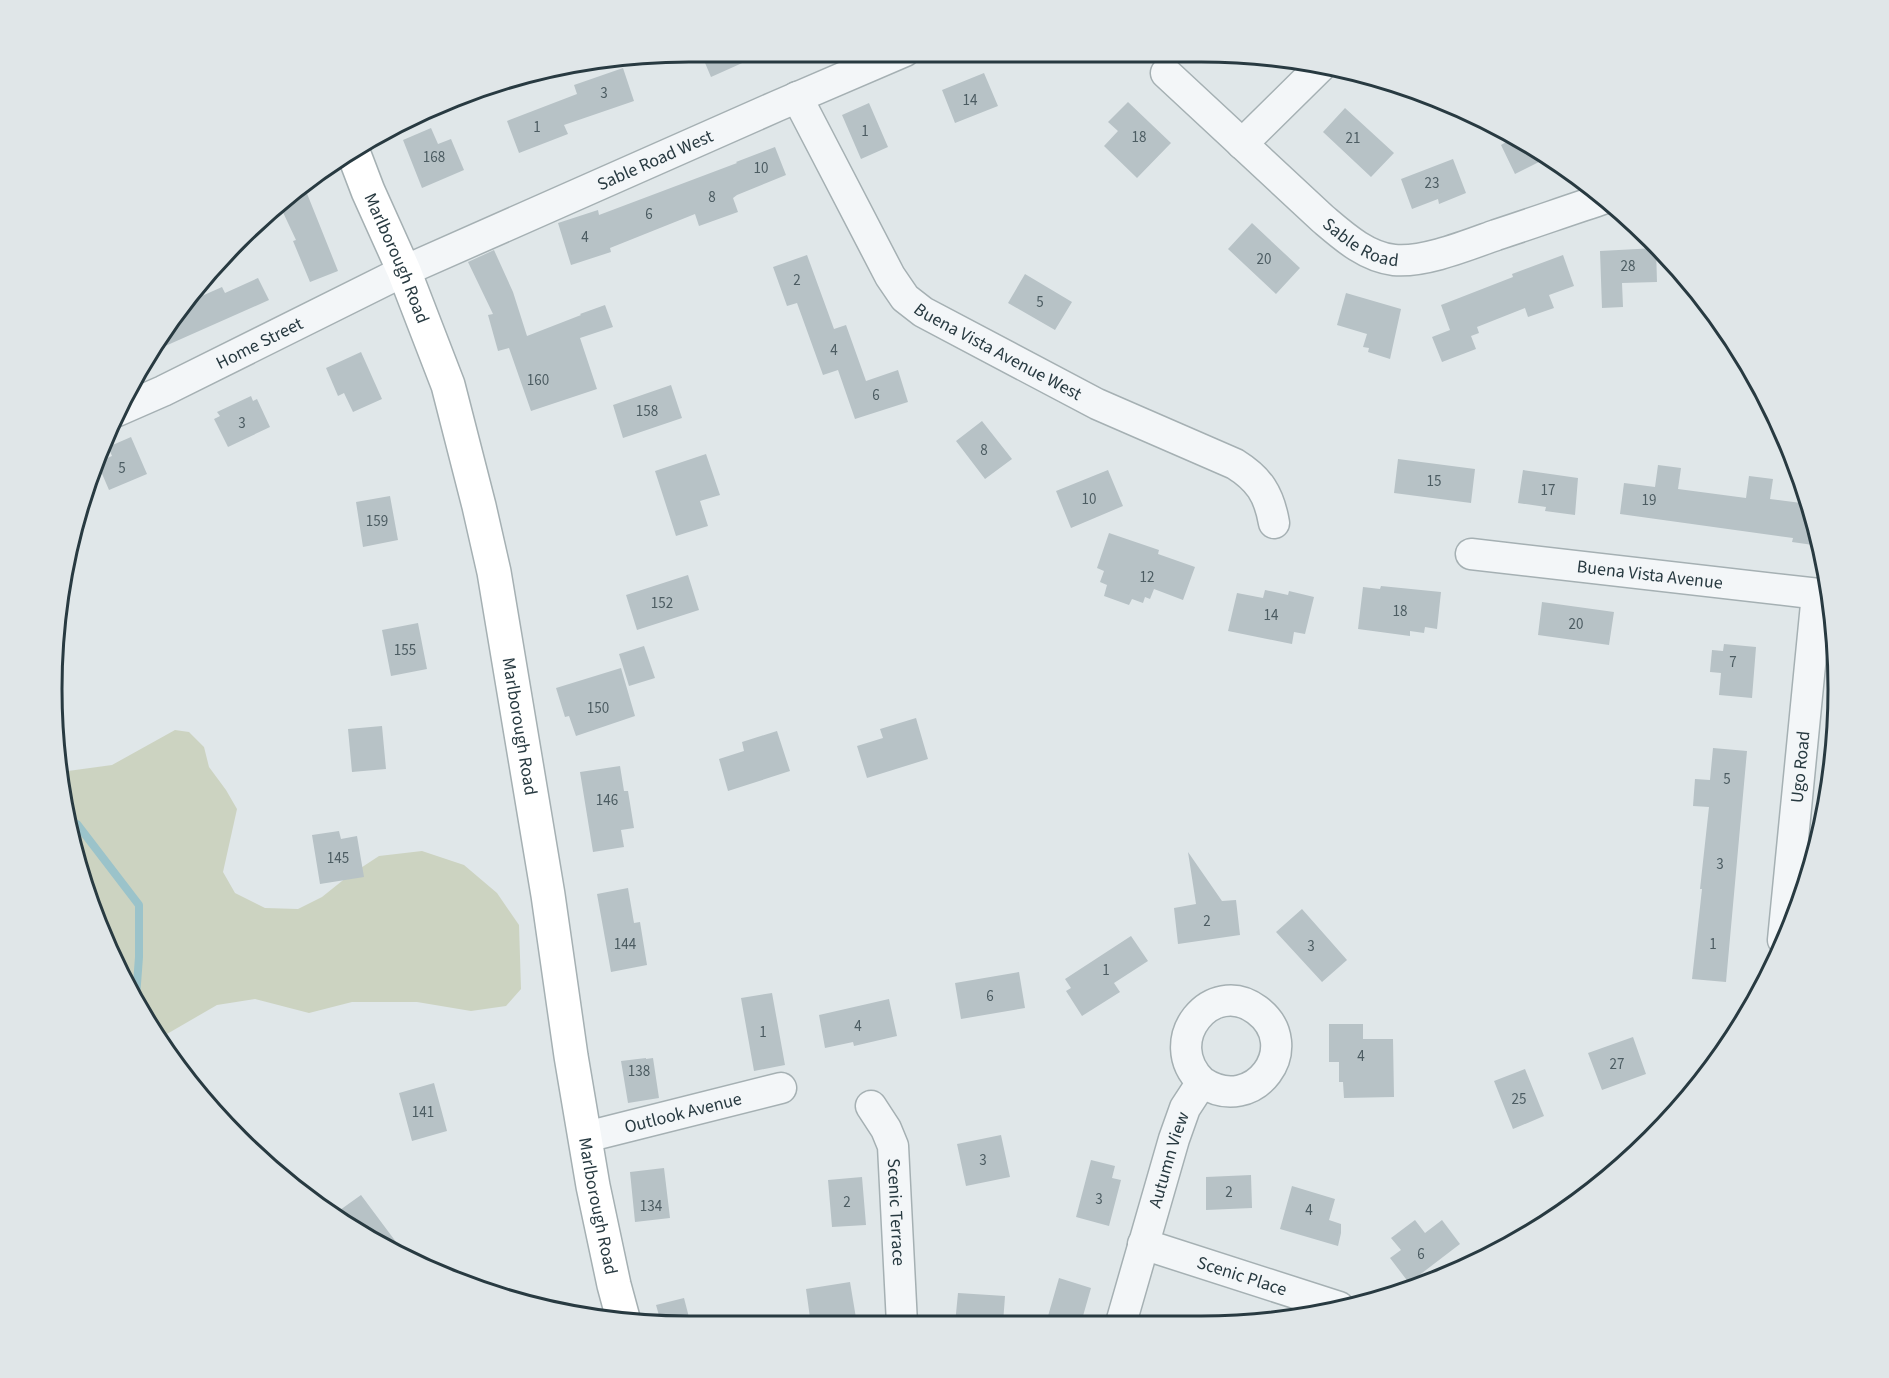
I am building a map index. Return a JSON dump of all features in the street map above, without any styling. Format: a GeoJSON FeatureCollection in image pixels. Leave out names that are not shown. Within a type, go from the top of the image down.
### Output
{"type":"FeatureCollection","features":[{"type":"Feature","properties":{"kind":"street","name":"Sable Road West"},"geometry":{"type":"LineString","coordinates":[[404,271],[879,62]]}},
{"type":"Feature","properties":{"kind":"street","name":"Sable Road"},"geometry":{"type":"LineString","coordinates":[[1166,73],[1350,242],[1393,260],[1434,255],[1459,248],[1595,202]]}},
{"type":"Feature","properties":{"kind":"street"},"geometry":{"type":"LineString","coordinates":[[1242,144],[1314,73]]}},
{"type":"Feature","properties":{"kind":"street","name":"Buena Vista Avenue West"},"geometry":{"type":"LineString","coordinates":[[797,97],[890,276],[905,298],[923,312],[1097,404],[1242,469],[1250,474],[1264,490],[1271,506],[1274,523]]}},
{"type":"Feature","properties":{"kind":"street","name":"Marlborough Road"},"geometry":{"type":"LineString","coordinates":[[355,158],[404,271],[447,385],[494,572],[548,895],[571,1056],[593,1186],[621,1312]]}},
{"type":"Feature","properties":{"kind":"street","name":"Home Street"},"geometry":{"type":"LineString","coordinates":[[131,402],[173,386],[404,271]]}},
{"type":"Feature","properties":{"kind":"street","name":"Buena Vista Avenue"},"geometry":{"type":"LineString","coordinates":[[1471,554],[1820,595]]}},
{"type":"Feature","properties":{"kind":"street","name":"Ugo Road"},"geometry":{"type":"LineString","coordinates":[[1787,909],[1821,602]]}},
{"type":"Feature","properties":{"kind":"street","name":"Autumn View"},"geometry":{"type":"LineString","coordinates":[[1123,1316],[1180,1121],[1185,1108],[1202,1082]]}},
{"type":"Feature","properties":{"kind":"street","name":"Outlook Avenue"},"geometry":{"type":"LineString","coordinates":[[586,1137],[781,1088]]}},
{"type":"Feature","properties":{"kind":"street","name":"Scenic Terrace"},"geometry":{"type":"LineString","coordinates":[[871,1106],[886,1129],[893,1146],[902,1316]]}},
{"type":"Feature","properties":{"kind":"street","name":"Scenic Place"},"geometry":{"type":"LineString","coordinates":[[1143,1244],[1327,1303]]}},
{"type":"Feature","properties":{"kind":"green space"},"geometry":{"type":"Polygon","coordinates":[[[175,730],[189,732],[204,747],[209,767],[237,809],[223,872],[235,893],[265,908],[298,909],[322,897],[379,856],[422,851],[464,865],[497,893],[519,925],[521,989],[506,1006],[471,1011],[417,1002],[352,1002],[309,1013],[255,999],[217,1005],[165,1035],[126,967],[109,929],[83,851],[74,811],[67,771],[112,765],[175,730]]]}},
{"type":"Feature","properties":{"kind":"building"},"geometry":{"type":"Polygon","coordinates":[[[705,62],[744,62],[711,77],[705,62]]]}},
{"type":"Feature","properties":{"kind":"building"},"geometry":{"type":"Polygon","coordinates":[[[623,68],[634,101],[564,125],[568,134],[519,153],[507,121],[577,94],[574,85],[623,68]]]}},
{"type":"Feature","properties":{"kind":"building"},"geometry":{"type":"Polygon","coordinates":[[[984,73],[998,106],[955,123],[942,90],[984,73]]]}},
{"type":"Feature","properties":{"kind":"building"},"geometry":{"type":"Polygon","coordinates":[[[1128,102],[1171,143],[1137,178],[1104,146],[1118,131],[1108,122],[1128,102]]]}},
{"type":"Feature","properties":{"kind":"building"},"geometry":{"type":"Polygon","coordinates":[[[869,103],[888,147],[861,159],[842,115],[869,103]]]}},
{"type":"Feature","properties":{"kind":"building"},"geometry":{"type":"Polygon","coordinates":[[[1345,108],[1394,153],[1371,177],[1323,132],[1345,108]]]}},
{"type":"Feature","properties":{"kind":"building"},"geometry":{"type":"Polygon","coordinates":[[[431,128],[438,144],[451,139],[464,170],[422,188],[403,140],[431,128]]]}},
{"type":"Feature","properties":{"kind":"building"},"geometry":{"type":"Polygon","coordinates":[[[1507,142],[1540,162],[1515,174],[1501,145],[1507,142]]]}},
{"type":"Feature","properties":{"kind":"building"},"geometry":{"type":"Polygon","coordinates":[[[775,147],[786,175],[733,198],[738,212],[699,226],[695,214],[610,248],[611,252],[571,265],[558,223],[598,210],[599,215],[775,147]]]}},
{"type":"Feature","properties":{"kind":"building"},"geometry":{"type":"Polygon","coordinates":[[[1453,159],[1466,193],[1439,204],[1438,199],[1412,209],[1401,179],[1453,159]]]}},
{"type":"Feature","properties":{"kind":"building"},"geometry":{"type":"Polygon","coordinates":[[[306,192],[338,271],[310,282],[293,241],[296,240],[282,211],[306,192]]]}},
{"type":"Feature","properties":{"kind":"building"},"geometry":{"type":"Polygon","coordinates":[[[1252,223],[1300,268],[1276,294],[1228,249],[1252,223]]]}},
{"type":"Feature","properties":{"kind":"building"},"geometry":{"type":"Polygon","coordinates":[[[1647,248],[1656,258],[1657,282],[1622,283],[1623,307],[1602,308],[1600,251],[1647,248]]]}},
{"type":"Feature","properties":{"kind":"building"},"geometry":{"type":"Polygon","coordinates":[[[494,250],[513,292],[527,336],[605,305],[613,327],[580,338],[597,389],[531,411],[509,348],[498,351],[488,315],[493,314],[468,262],[494,250]]]}},
{"type":"Feature","properties":{"kind":"building"},"geometry":{"type":"Polygon","coordinates":[[[807,255],[834,329],[846,325],[866,381],[898,370],[908,402],[855,419],[838,370],[823,375],[797,303],[787,306],[773,267],[807,255]]]}},
{"type":"Feature","properties":{"kind":"building"},"geometry":{"type":"Polygon","coordinates":[[[1563,255],[1574,286],[1549,295],[1554,308],[1528,317],[1525,308],[1477,327],[1479,333],[1471,336],[1476,349],[1442,362],[1432,337],[1450,330],[1441,305],[1563,255]]]}},
{"type":"Feature","properties":{"kind":"building"},"geometry":{"type":"Polygon","coordinates":[[[1025,274],[1072,302],[1055,330],[1008,303],[1025,274]]]}},
{"type":"Feature","properties":{"kind":"building"},"geometry":{"type":"Polygon","coordinates":[[[258,278],[269,300],[163,347],[199,297],[222,287],[225,293],[258,278]]]}},
{"type":"Feature","properties":{"kind":"building"},"geometry":{"type":"Polygon","coordinates":[[[1346,293],[1401,309],[1390,359],[1368,352],[1369,348],[1363,347],[1367,334],[1337,325],[1346,293]]]}},
{"type":"Feature","properties":{"kind":"building"},"geometry":{"type":"Polygon","coordinates":[[[361,352],[382,399],[353,412],[344,393],[338,396],[326,368],[361,352]]]}},
{"type":"Feature","properties":{"kind":"building"},"geometry":{"type":"Polygon","coordinates":[[[671,385],[682,418],[623,438],[613,405],[671,385]]]}},
{"type":"Feature","properties":{"kind":"building"},"geometry":{"type":"Polygon","coordinates":[[[251,396],[253,401],[257,399],[270,427],[228,447],[214,419],[220,416],[217,412],[251,396]]]}},
{"type":"Feature","properties":{"kind":"building"},"geometry":{"type":"Polygon","coordinates":[[[982,421],[1012,459],[985,479],[956,441],[982,421]]]}},
{"type":"Feature","properties":{"kind":"building"},"geometry":{"type":"Polygon","coordinates":[[[131,437],[147,474],[109,490],[101,471],[105,459],[112,456],[109,449],[110,446],[131,437]]]}},
{"type":"Feature","properties":{"kind":"building"},"geometry":{"type":"Polygon","coordinates":[[[706,454],[720,495],[700,501],[708,526],[676,536],[655,471],[706,454]]]}},
{"type":"Feature","properties":{"kind":"building"},"geometry":{"type":"Polygon","coordinates":[[[1398,459],[1475,469],[1471,503],[1394,493],[1398,459]]]}},
{"type":"Feature","properties":{"kind":"building"},"geometry":{"type":"Polygon","coordinates":[[[1658,465],[1681,468],[1678,489],[1746,498],[1749,476],[1773,479],[1770,499],[1799,503],[1810,545],[1792,542],[1793,538],[1620,514],[1624,483],[1655,487],[1658,465]]]}},
{"type":"Feature","properties":{"kind":"building"},"geometry":{"type":"Polygon","coordinates":[[[1108,470],[1123,506],[1071,528],[1056,491],[1108,470]]]}},
{"type":"Feature","properties":{"kind":"building"},"geometry":{"type":"Polygon","coordinates":[[[1523,470],[1578,478],[1575,515],[1545,511],[1546,507],[1518,503],[1523,470]]]}},
{"type":"Feature","properties":{"kind":"building"},"geometry":{"type":"Polygon","coordinates":[[[390,496],[398,540],[363,547],[356,502],[390,496]]]}},
{"type":"Feature","properties":{"kind":"building"},"geometry":{"type":"Polygon","coordinates":[[[1109,533],[1159,550],[1158,554],[1195,567],[1183,600],[1154,589],[1150,599],[1145,597],[1143,603],[1132,599],[1129,605],[1104,596],[1107,585],[1100,582],[1104,571],[1097,568],[1109,533]]]}},
{"type":"Feature","properties":{"kind":"building"},"geometry":{"type":"Polygon","coordinates":[[[688,575],[699,610],[637,630],[626,595],[688,575]]]}},
{"type":"Feature","properties":{"kind":"building"},"geometry":{"type":"Polygon","coordinates":[[[1381,586],[1441,592],[1437,629],[1425,627],[1424,633],[1410,631],[1410,636],[1358,629],[1363,587],[1380,589],[1381,586]]]}},
{"type":"Feature","properties":{"kind":"building"},"geometry":{"type":"Polygon","coordinates":[[[1265,590],[1288,595],[1289,591],[1314,597],[1305,634],[1294,632],[1292,644],[1228,631],[1237,593],[1263,598],[1265,590]]]}},
{"type":"Feature","properties":{"kind":"building"},"geometry":{"type":"Polygon","coordinates":[[[1542,602],[1614,612],[1609,645],[1538,635],[1542,602]]]}},
{"type":"Feature","properties":{"kind":"building"},"geometry":{"type":"Polygon","coordinates":[[[418,623],[427,669],[391,676],[382,630],[418,623]]]}},
{"type":"Feature","properties":{"kind":"building"},"geometry":{"type":"Polygon","coordinates":[[[1724,644],[1756,647],[1752,698],[1719,695],[1721,673],[1710,672],[1712,650],[1723,651],[1724,644]]]}},
{"type":"Feature","properties":{"kind":"building"},"geometry":{"type":"Polygon","coordinates":[[[644,646],[655,678],[629,686],[619,654],[644,646]]]}},
{"type":"Feature","properties":{"kind":"building"},"geometry":{"type":"Polygon","coordinates":[[[621,668],[635,716],[576,736],[569,716],[565,717],[556,688],[621,668]]]}},
{"type":"Feature","properties":{"kind":"building"},"geometry":{"type":"Polygon","coordinates":[[[916,718],[928,759],[867,778],[857,746],[883,738],[880,729],[916,718]]]}},
{"type":"Feature","properties":{"kind":"building"},"geometry":{"type":"Polygon","coordinates":[[[382,726],[386,769],[352,772],[348,729],[382,726]]]}},
{"type":"Feature","properties":{"kind":"building"},"geometry":{"type":"Polygon","coordinates":[[[777,731],[790,771],[728,791],[719,759],[744,751],[742,742],[777,731]]]}},
{"type":"Feature","properties":{"kind":"building"},"geometry":{"type":"Polygon","coordinates":[[[1713,748],[1747,751],[1726,982],[1692,979],[1709,807],[1693,806],[1695,779],[1710,780],[1713,748]]]}},
{"type":"Feature","properties":{"kind":"building"},"geometry":{"type":"Polygon","coordinates":[[[620,766],[624,791],[628,791],[634,828],[621,830],[624,847],[593,852],[580,772],[620,766]]]}},
{"type":"Feature","properties":{"kind":"building"},"geometry":{"type":"Polygon","coordinates":[[[339,831],[341,839],[357,836],[364,877],[320,884],[312,835],[339,831]]]}},
{"type":"Feature","properties":{"kind":"building"},"geometry":{"type":"Polygon","coordinates":[[[1188,852],[1222,901],[1236,900],[1240,935],[1178,944],[1174,908],[1196,904],[1188,852]]]}},
{"type":"Feature","properties":{"kind":"building"},"geometry":{"type":"Polygon","coordinates":[[[628,888],[634,923],[640,922],[647,965],[611,972],[597,894],[628,888]]]}},
{"type":"Feature","properties":{"kind":"building"},"geometry":{"type":"Polygon","coordinates":[[[1302,909],[1347,960],[1322,982],[1276,932],[1302,909]]]}},
{"type":"Feature","properties":{"kind":"building"},"geometry":{"type":"Polygon","coordinates":[[[1131,936],[1148,961],[1114,983],[1120,992],[1082,1016],[1066,991],[1071,988],[1065,979],[1131,936]]]}},
{"type":"Feature","properties":{"kind":"building"},"geometry":{"type":"Polygon","coordinates":[[[1019,972],[1025,1008],[961,1019],[955,983],[1019,972]]]}},
{"type":"Feature","properties":{"kind":"building"},"geometry":{"type":"Polygon","coordinates":[[[772,993],[785,1065],[754,1071],[741,998],[772,993]]]}},
{"type":"Feature","properties":{"kind":"building"},"geometry":{"type":"Polygon","coordinates":[[[889,999],[897,1036],[854,1046],[853,1042],[825,1048],[819,1015],[889,999]]]}},
{"type":"Feature","properties":{"kind":"building"},"geometry":{"type":"Polygon","coordinates":[[[1329,1024],[1363,1024],[1363,1039],[1393,1039],[1394,1097],[1344,1098],[1343,1082],[1339,1082],[1339,1062],[1329,1062],[1329,1024]]]}},
{"type":"Feature","properties":{"kind":"building"},"geometry":{"type":"Polygon","coordinates":[[[1633,1037],[1646,1074],[1602,1090],[1588,1053],[1633,1037]]]}},
{"type":"Feature","properties":{"kind":"building"},"geometry":{"type":"Polygon","coordinates":[[[653,1058],[659,1098],[628,1103],[621,1061],[653,1058]]]}},
{"type":"Feature","properties":{"kind":"building"},"geometry":{"type":"Polygon","coordinates":[[[1525,1069],[1544,1116],[1513,1129],[1494,1081],[1525,1069]]]}},
{"type":"Feature","properties":{"kind":"building"},"geometry":{"type":"Polygon","coordinates":[[[434,1083],[447,1131],[412,1141],[399,1093],[434,1083]]]}},
{"type":"Feature","properties":{"kind":"building"},"geometry":{"type":"Polygon","coordinates":[[[1001,1135],[1010,1177],[966,1186],[957,1144],[1001,1135]]]}},
{"type":"Feature","properties":{"kind":"building"},"geometry":{"type":"Polygon","coordinates":[[[1091,1160],[1115,1166],[1112,1178],[1121,1180],[1109,1226],[1076,1217],[1091,1160]]]}},
{"type":"Feature","properties":{"kind":"building"},"geometry":{"type":"Polygon","coordinates":[[[664,1168],[670,1218],[635,1222],[630,1172],[664,1168]]]}},
{"type":"Feature","properties":{"kind":"building"},"geometry":{"type":"Polygon","coordinates":[[[1251,1175],[1252,1208],[1206,1210],[1206,1177],[1251,1175]]]}},
{"type":"Feature","properties":{"kind":"building"},"geometry":{"type":"Polygon","coordinates":[[[862,1177],[866,1225],[832,1227],[828,1180],[862,1177]]]}},
{"type":"Feature","properties":{"kind":"building"},"geometry":{"type":"Polygon","coordinates":[[[1292,1186],[1335,1199],[1329,1220],[1341,1224],[1338,1246],[1280,1229],[1292,1186]]]}},
{"type":"Feature","properties":{"kind":"building"},"geometry":{"type":"Polygon","coordinates":[[[361,1195],[398,1245],[375,1232],[339,1210],[361,1195]]]}},
{"type":"Feature","properties":{"kind":"building"},"geometry":{"type":"Polygon","coordinates":[[[1415,1220],[1425,1233],[1442,1220],[1460,1244],[1416,1278],[1407,1281],[1390,1258],[1401,1250],[1391,1238],[1415,1220]]]}},
{"type":"Feature","properties":{"kind":"building"},"geometry":{"type":"Polygon","coordinates":[[[1059,1278],[1091,1288],[1083,1316],[1048,1316],[1059,1278]]]}},
{"type":"Feature","properties":{"kind":"building"},"geometry":{"type":"Polygon","coordinates":[[[850,1282],[856,1316],[810,1316],[806,1289],[850,1282]]]}},
{"type":"Feature","properties":{"kind":"building"},"geometry":{"type":"Polygon","coordinates":[[[958,1293],[1005,1296],[1004,1316],[956,1316],[958,1293]]]}},
{"type":"Feature","properties":{"kind":"building"},"geometry":{"type":"Polygon","coordinates":[[[684,1298],[689,1316],[659,1315],[656,1305],[684,1298]]]}},
{"type":"Feature","properties":{"kind":"waterway"},"geometry":{"type":"LineString","coordinates":[[77,824],[139,905],[137,986]]}}]}
